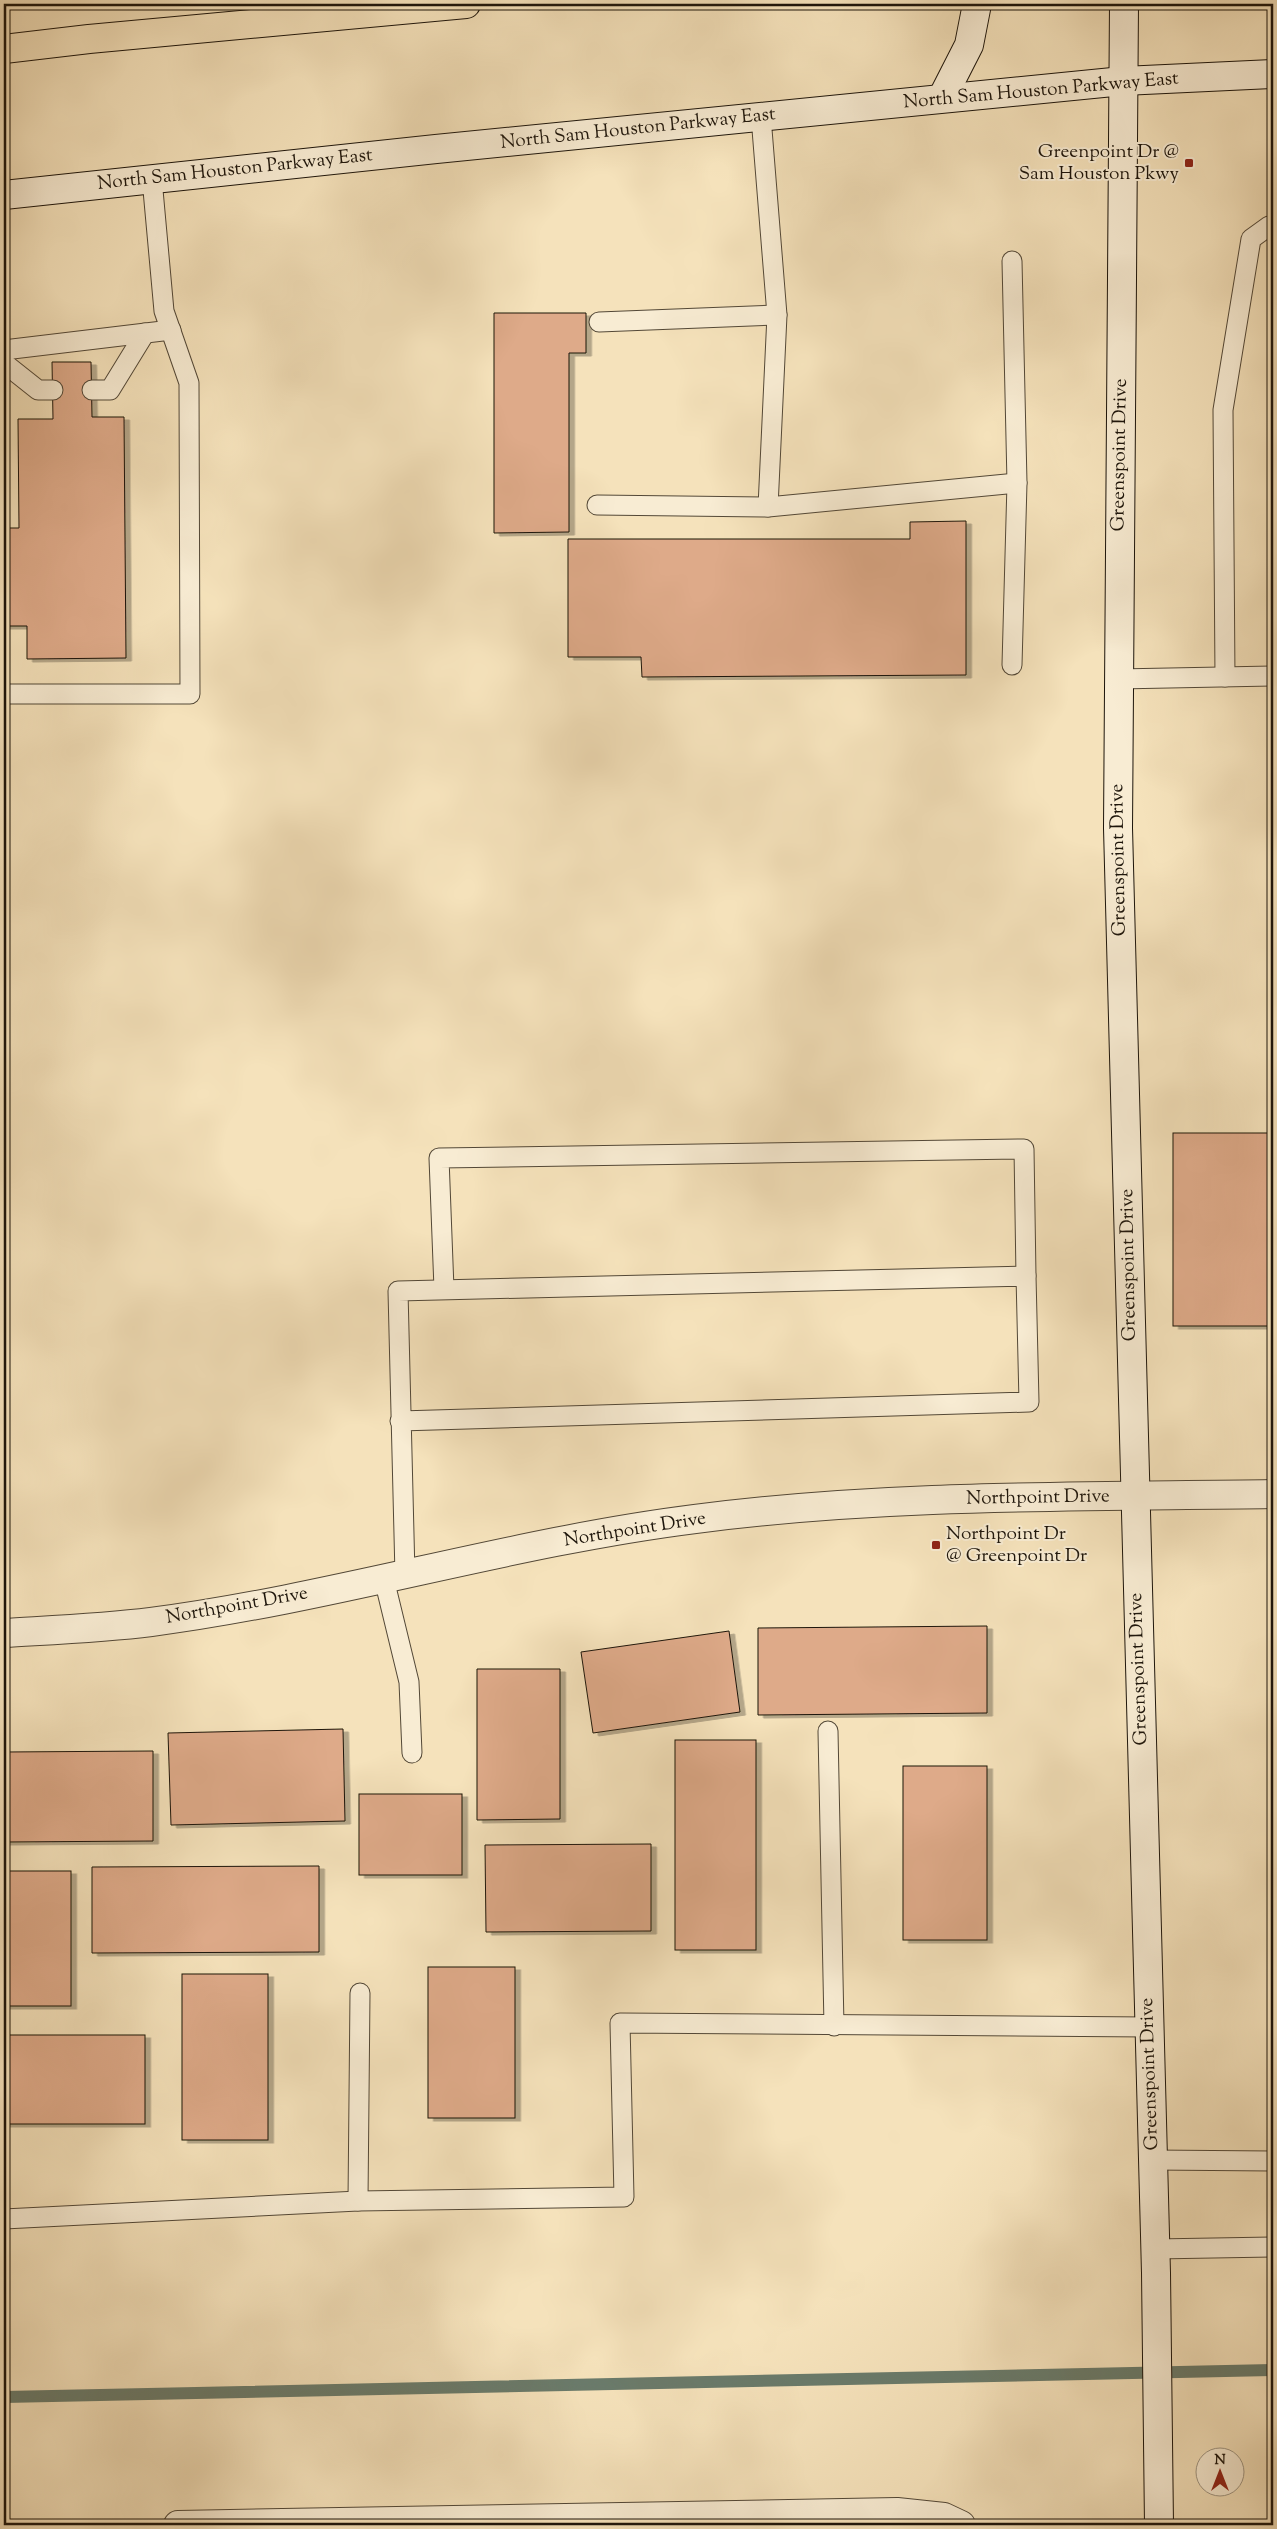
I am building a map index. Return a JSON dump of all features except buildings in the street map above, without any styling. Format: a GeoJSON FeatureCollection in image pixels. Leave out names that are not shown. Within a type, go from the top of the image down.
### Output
{"type":"FeatureCollection","features":[{"type":"Feature","properties":{"kind":"highway"},"geometry":{"type":"LineString","coordinates":[[4,49],[99,38],[466,4]]}},
{"type":"Feature","properties":{"kind":"street"},"geometry":{"type":"LineString","coordinates":[[942,98],[969,45],[977,4]]}},
{"type":"Feature","properties":{"kind":"street","name":"Greenspoint Drive"},"geometry":{"type":"LineString","coordinates":[[1124,4],[1118,828],[1155,2261],[1159,2525]]}},
{"type":"Feature","properties":{"kind":"street","name":"North Sam Houston Parkway East"},"geometry":{"type":"LineString","coordinates":[[4,196],[152,179],[942,98],[1123,81],[1273,74]]}},
{"type":"Feature","properties":{"kind":"street","name":"Northpoint Drive"},"geometry":{"type":"LineString","coordinates":[[4,1633],[150,1622],[248,1606],[590,1535],[695,1519],[795,1509],[933,1500],[1273,1494]]}},
{"type":"Feature","properties":{"kind":"street"},"geometry":{"type":"LineString","coordinates":[[178,2525],[428,2523],[897,2512],[944,2517],[961,2525]]}},
{"type":"Feature","properties":{"kind":"lane"},"geometry":{"type":"LineString","coordinates":[[761,116],[777,315],[768,507]]}},
{"type":"Feature","properties":{"kind":"lane"},"geometry":{"type":"LineString","coordinates":[[4,694],[190,694],[190,383],[164,311],[152,179]]}},
{"type":"Feature","properties":{"kind":"lane"},"geometry":{"type":"LineString","coordinates":[[1225,677],[1223,410],[1251,239],[1269,226],[1273,226]]}},
{"type":"Feature","properties":{"kind":"lane"},"geometry":{"type":"LineString","coordinates":[[1012,261],[1017,483],[1012,665]]}},
{"type":"Feature","properties":{"kind":"lane"},"geometry":{"type":"LineString","coordinates":[[599,322],[777,315]]}},
{"type":"Feature","properties":{"kind":"lane"},"geometry":{"type":"LineString","coordinates":[[4,350],[171,330]]}},
{"type":"Feature","properties":{"kind":"lane"},"geometry":{"type":"LineString","coordinates":[[92,390],[110,390],[145,333]]}},
{"type":"Feature","properties":{"kind":"lane"},"geometry":{"type":"LineString","coordinates":[[4,363],[38,390],[53,390]]}},
{"type":"Feature","properties":{"kind":"lane"},"geometry":{"type":"LineString","coordinates":[[597,505],[768,507],[1017,483]]}},
{"type":"Feature","properties":{"kind":"lane"},"geometry":{"type":"LineString","coordinates":[[1118,679],[1273,676]]}},
{"type":"Feature","properties":{"kind":"lane"},"geometry":{"type":"LineString","coordinates":[[400,1421],[1029,1402],[1024,1148],[439,1158],[444,1289]]}},
{"type":"Feature","properties":{"kind":"lane"},"geometry":{"type":"LineString","coordinates":[[412,1753],[409,1682],[394,1577],[400,1421],[398,1291],[1026,1276]]}},
{"type":"Feature","properties":{"kind":"lane"},"geometry":{"type":"LineString","coordinates":[[828,1731],[834,2026]]}},
{"type":"Feature","properties":{"kind":"lane"},"geometry":{"type":"LineString","coordinates":[[358,2201],[360,1993]]}},
{"type":"Feature","properties":{"kind":"lane"},"geometry":{"type":"LineString","coordinates":[[4,2219],[358,2201],[624,2197],[620,2022],[834,2026],[1149,2027]]}},
{"type":"Feature","properties":{"kind":"lane"},"geometry":{"type":"LineString","coordinates":[[1152,2160],[1273,2161]]}},
{"type":"Feature","properties":{"kind":"lane"},"geometry":{"type":"LineString","coordinates":[[1155,2261],[1273,2247]]}},
{"type":"Feature","properties":{"kind":"waterway"},"geometry":{"type":"LineString","coordinates":[[4,2397],[1273,2370]]}},
{"type":"Feature","properties":{"kind":"place","name":"Greenpoint Dr @ Sam Houston Pkwy"},"geometry":{"type":"Point","coordinates":[1189,163]}},
{"type":"Feature","properties":{"kind":"place","name":"Northpoint Dr @ Greenpoint Dr"},"geometry":{"type":"Point","coordinates":[936,1545]}}]}
